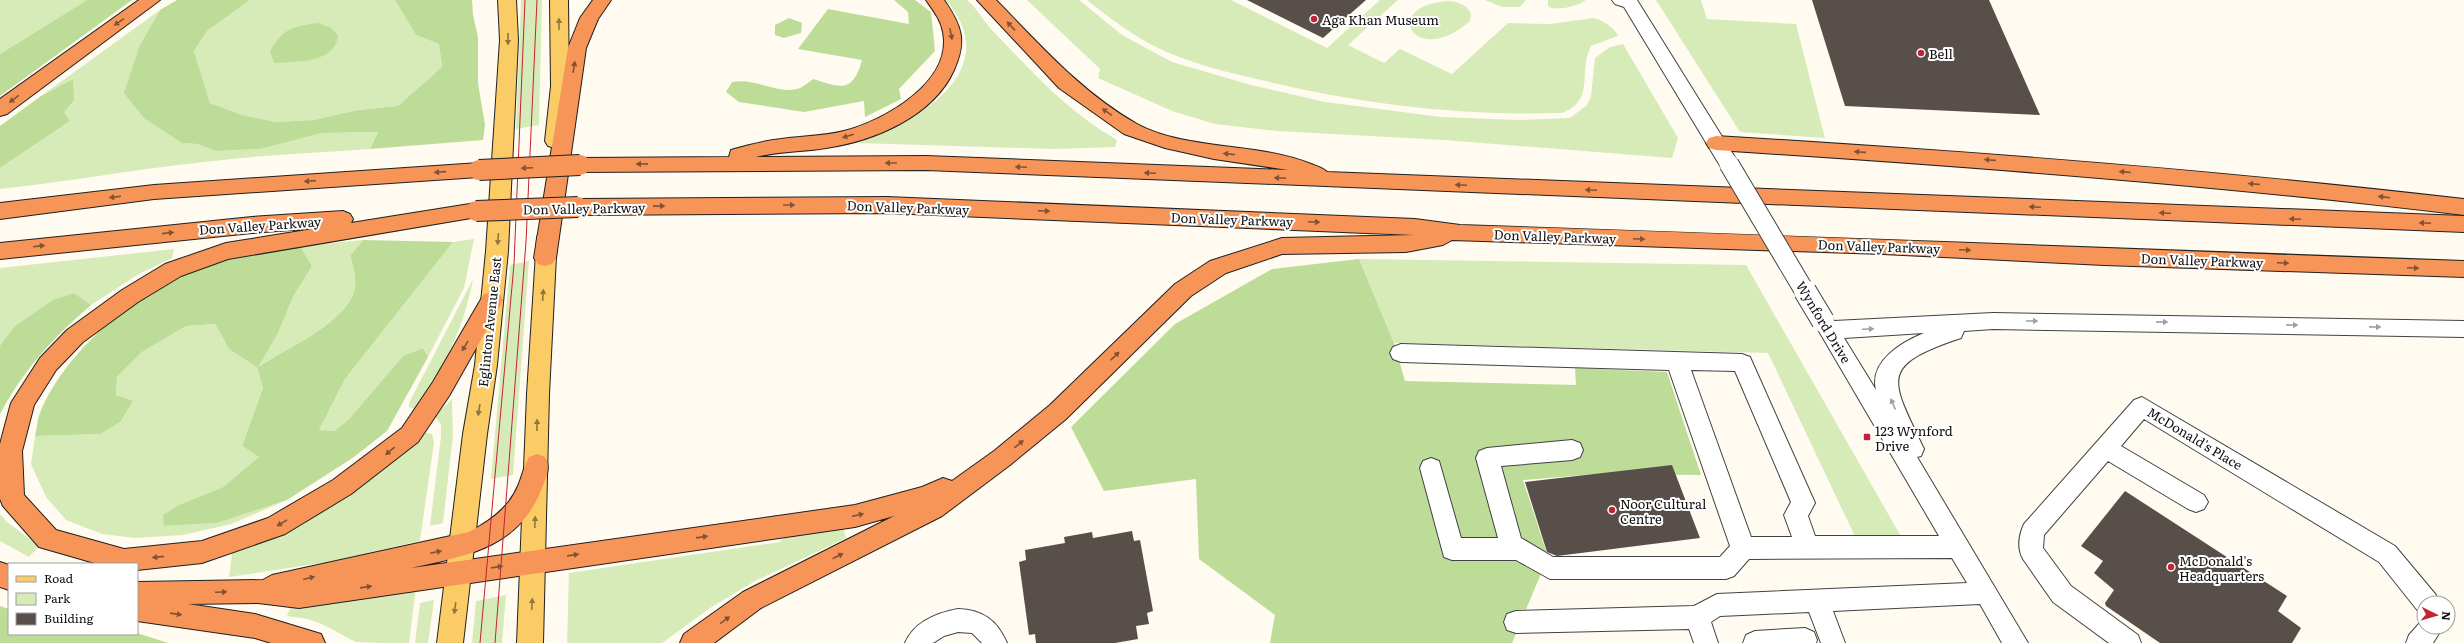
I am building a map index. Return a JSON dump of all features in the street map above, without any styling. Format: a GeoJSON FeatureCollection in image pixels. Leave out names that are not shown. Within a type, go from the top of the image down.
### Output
{"type":"FeatureCollection","features":[{"type":"Feature","properties":{"kind":"highway"},"geometry":{"type":"LineString","coordinates":[[0,109],[151,0]]}},
{"type":"Feature","properties":{"kind":"highway"},"geometry":{"type":"LineString","coordinates":[[545,258],[577,48],[589,18],[602,0]]}},
{"type":"Feature","properties":{"kind":"highway"},"geometry":{"type":"LineString","coordinates":[[709,163],[770,147],[843,138],[879,127],[907,110],[938,83],[948,62],[954,37],[947,18],[935,0]]}},
{"type":"Feature","properties":{"kind":"highway"},"geometry":{"type":"LineString","coordinates":[[986,0],[1066,84],[1131,129],[1165,141],[1214,152],[1285,161],[1333,180]]}},
{"type":"Feature","properties":{"kind":"highway"},"geometry":{"type":"LineString","coordinates":[[1716,143],[2029,163],[2366,195],[2464,207]]}},
{"type":"Feature","properties":{"kind":"highway"},"geometry":{"type":"LineString","coordinates":[[0,211],[154,192],[479,170],[580,165],[709,163],[926,163],[2464,224]]}},
{"type":"Feature","properties":{"kind":"highway","name":"Don Valley Parkway"},"geometry":{"type":"LineString","coordinates":[[0,251],[252,225],[476,211],[578,207],[886,205],[1407,226],[1460,233],[1883,246],[2104,257],[2464,269]]}},
{"type":"Feature","properties":{"kind":"highway"},"geometry":{"type":"LineString","coordinates":[[476,211],[226,252],[173,270],[130,296],[75,336],[48,364],[24,403],[10,451],[12,499],[48,539],[124,560],[202,552],[276,526],[342,487],[410,434],[441,390],[492,300]]}},
{"type":"Feature","properties":{"kind":"highway"},"geometry":{"type":"LineString","coordinates":[[694,643],[752,600],[933,508],[1002,458],[1058,412],[1183,290],[1218,267],[1282,246],[1406,244],[1460,233]]}},
{"type":"Feature","properties":{"kind":"highway"},"geometry":{"type":"LineString","coordinates":[[138,594],[258,591],[300,596],[534,561],[855,516],[927,496],[1002,458]]}},
{"type":"Feature","properties":{"kind":"highway"},"geometry":{"type":"LineString","coordinates":[[258,591],[463,546],[490,534],[506,522],[523,504],[533,484],[537,464]]}},
{"type":"Feature","properties":{"kind":"highway"},"geometry":{"type":"LineString","coordinates":[[138,609],[255,626],[312,643]]}},
{"type":"Feature","properties":{"kind":"main road","name":"Eglinton Avenue East"},"geometry":{"type":"LineString","coordinates":[[450,643],[463,546],[497,251],[508,56],[506,0]]}},
{"type":"Feature","properties":{"kind":"main road"},"geometry":{"type":"LineString","coordinates":[[530,643],[534,561],[538,394],[545,258],[560,86],[559,0]]}},
{"type":"Feature","properties":{"kind":"street","name":"Wynford Drive"},"geometry":{"type":"LineString","coordinates":[[1627,1],[1729,164],[2012,638]]}},
{"type":"Feature","properties":{"kind":"street"},"geometry":{"type":"LineString","coordinates":[[1826,325],[1993,321],[2091,321],[2464,329]]}},
{"type":"Feature","properties":{"kind":"street"},"geometry":{"type":"LineString","coordinates":[[1572,450],[1487,458],[1511,544],[1550,568],[1726,568],[1743,548],[1807,547],[1953,538],[1886,388],[1888,370],[1911,347],[1937,336],[1993,321]]}},
{"type":"Feature","properties":{"kind":"street"},"geometry":{"type":"LineString","coordinates":[[1401,353],[1742,363],[1802,503],[1796,515],[1807,547]]}},
{"type":"Feature","properties":{"kind":"street"},"geometry":{"type":"LineString","coordinates":[[1677,361],[1743,548]]}},
{"type":"Feature","properties":{"kind":"street","name":"McDonald's Place"},"geometry":{"type":"LineString","coordinates":[[2129,643],[2062,594],[2031,551],[2032,531],[2142,406],[2387,554],[2420,595]]}},
{"type":"Feature","properties":{"kind":"street"},"geometry":{"type":"LineString","coordinates":[[2105,448],[2196,502]]}},
{"type":"Feature","properties":{"kind":"street"},"geometry":{"type":"LineString","coordinates":[[1431,468],[1452,549],[1519,549]]}},
{"type":"Feature","properties":{"kind":"street"},"geometry":{"type":"LineString","coordinates":[[1516,622],[1697,617],[1717,605],[1986,593]]}},
{"type":"Feature","properties":{"kind":"street"},"geometry":{"type":"LineString","coordinates":[[1817,601],[1833,643]]}},
{"type":"Feature","properties":{"kind":"street"},"geometry":{"type":"LineString","coordinates":[[1697,617],[1706,643]]}},
{"type":"Feature","properties":{"kind":"street"},"geometry":{"type":"LineString","coordinates":[[918,643],[934,627],[947,621],[961,620],[974,622],[985,628],[995,643]]}},
{"type":"Feature","properties":{"kind":"street"},"geometry":{"type":"LineString","coordinates":[[1755,643],[1805,640]]}},
{"type":"Feature","properties":{"kind":"green space"},"geometry":{"type":"Polygon","coordinates":[[[0,0],[87,0],[0,54],[0,0]]]}},
{"type":"Feature","properties":{"kind":"green space"},"geometry":{"type":"Polygon","coordinates":[[[87,0],[132,0],[0,96],[0,54],[87,0]]]}},
{"type":"Feature","properties":{"kind":"green space"},"geometry":{"type":"Polygon","coordinates":[[[177,0],[250,0],[207,31],[194,51],[210,103],[242,115],[276,122],[314,120],[358,110],[398,106],[442,67],[439,44],[416,35],[395,0],[472,0],[473,15],[478,37],[478,83],[485,125],[483,140],[370,149],[378,132],[322,133],[260,149],[216,151],[197,144],[182,143],[144,118],[124,93],[140,45],[160,10],[177,0]]]}},
{"type":"Feature","properties":{"kind":"green space"},"geometry":{"type":"Polygon","coordinates":[[[250,0],[395,0],[416,35],[439,44],[442,67],[398,106],[358,110],[314,120],[276,122],[242,115],[210,103],[194,51],[207,31],[250,0]]]}},
{"type":"Feature","properties":{"kind":"green space"},"geometry":{"type":"Polygon","coordinates":[[[521,0],[542,0],[539,125],[516,129],[521,0]]]}},
{"type":"Feature","properties":{"kind":"green space"},"geometry":{"type":"Polygon","coordinates":[[[894,0],[915,0],[931,12],[935,51],[899,89],[901,99],[865,117],[864,101],[804,112],[739,102],[726,92],[732,82],[741,81],[789,90],[797,89],[813,79],[838,86],[850,83],[858,71],[862,60],[798,49],[828,9],[909,24],[908,12],[894,0]]]}},
{"type":"Feature","properties":{"kind":"green space"},"geometry":{"type":"Polygon","coordinates":[[[946,0],[967,0],[993,31],[1066,104],[1099,129],[1117,140],[1115,147],[1054,149],[858,143],[905,122],[927,107],[947,90],[960,71],[966,50],[962,26],[946,0]]]}},
{"type":"Feature","properties":{"kind":"green space"},"geometry":{"type":"Polygon","coordinates":[[[1027,0],[1079,0],[1122,35],[1172,62],[1251,85],[1325,102],[1441,117],[1519,120],[1570,118],[1587,105],[1591,97],[1595,58],[1610,47],[1623,44],[1678,138],[1672,158],[1444,140],[1277,131],[1215,124],[1172,111],[1098,78],[1100,69],[1027,0]]]}},
{"type":"Feature","properties":{"kind":"green space"},"geometry":{"type":"Polygon","coordinates":[[[1087,0],[1231,0],[1327,48],[1380,0],[1398,0],[1348,45],[1384,63],[1400,49],[1452,74],[1508,23],[1549,24],[1594,18],[1608,25],[1618,36],[1591,46],[1587,55],[1584,84],[1579,101],[1572,108],[1561,113],[1447,110],[1410,107],[1335,96],[1223,71],[1160,49],[1131,33],[1087,0]]]}},
{"type":"Feature","properties":{"kind":"green space"},"geometry":{"type":"Polygon","coordinates":[[[1485,0],[1526,0],[1520,7],[1502,7],[1485,0]]]}},
{"type":"Feature","properties":{"kind":"green space"},"geometry":{"type":"Polygon","coordinates":[[[1548,0],[1586,0],[1573,6],[1551,8],[1548,6],[1548,0]]]}},
{"type":"Feature","properties":{"kind":"green space"},"geometry":{"type":"Polygon","coordinates":[[[1656,0],[1701,0],[1707,19],[1796,24],[1825,138],[1740,132],[1656,0]]]}},
{"type":"Feature","properties":{"kind":"green space"},"geometry":{"type":"Polygon","coordinates":[[[1447,1],[1457,2],[1464,5],[1471,14],[1470,21],[1450,34],[1434,39],[1421,38],[1412,31],[1410,22],[1414,13],[1426,5],[1447,1]]]}},
{"type":"Feature","properties":{"kind":"green space"},"geometry":{"type":"Polygon","coordinates":[[[160,10],[140,45],[182,143],[197,144],[216,151],[260,149],[322,133],[378,132],[370,149],[225,160],[153,168],[0,189],[0,168],[70,121],[64,112],[73,79],[41,96],[160,10]]]}},
{"type":"Feature","properties":{"kind":"green space"},"geometry":{"type":"Polygon","coordinates":[[[789,18],[802,23],[801,33],[784,38],[775,35],[775,25],[789,18]]]}},
{"type":"Feature","properties":{"kind":"green space"},"geometry":{"type":"Polygon","coordinates":[[[319,23],[331,28],[338,35],[336,44],[330,51],[323,56],[314,59],[274,63],[270,51],[280,37],[296,27],[319,23]]]}},
{"type":"Feature","properties":{"kind":"green space"},"geometry":{"type":"Polygon","coordinates":[[[73,79],[74,100],[64,112],[70,121],[0,168],[0,126],[41,96],[73,79]]]}},
{"type":"Feature","properties":{"kind":"green space"},"geometry":{"type":"Polygon","coordinates":[[[474,239],[464,288],[428,357],[423,348],[403,356],[348,420],[334,431],[319,430],[345,379],[453,242],[474,239]]]}},
{"type":"Feature","properties":{"kind":"green space"},"geometry":{"type":"Polygon","coordinates":[[[363,240],[350,256],[354,271],[355,286],[353,295],[346,307],[324,327],[257,367],[263,388],[242,446],[259,457],[223,487],[179,505],[164,526],[217,523],[287,500],[231,524],[183,535],[135,538],[102,534],[66,520],[46,497],[31,464],[35,436],[100,434],[116,395],[117,377],[142,352],[186,326],[215,324],[229,349],[278,333],[293,297],[312,266],[300,246],[363,240]]]}},
{"type":"Feature","properties":{"kind":"green space"},"geometry":{"type":"Polygon","coordinates":[[[363,240],[453,242],[345,379],[319,430],[334,431],[348,420],[403,356],[423,348],[428,357],[387,431],[354,457],[287,500],[217,523],[164,526],[163,515],[179,505],[223,487],[259,457],[242,446],[263,388],[257,367],[229,349],[215,324],[186,326],[142,352],[117,377],[116,395],[133,401],[120,422],[100,434],[35,436],[40,413],[52,389],[88,342],[135,303],[160,287],[186,274],[212,264],[256,253],[300,246],[312,266],[293,297],[278,333],[258,367],[324,327],[346,306],[353,295],[355,286],[354,270],[350,256],[363,240]]]}},
{"type":"Feature","properties":{"kind":"green space"},"geometry":{"type":"Polygon","coordinates":[[[174,249],[172,258],[139,274],[91,305],[74,293],[0,346],[0,268],[174,249]]]}},
{"type":"Feature","properties":{"kind":"green space"},"geometry":{"type":"Polygon","coordinates":[[[1359,259],[1746,265],[1907,547],[1860,547],[1768,353],[1394,343],[1359,259]]]}},
{"type":"Feature","properties":{"kind":"green space"},"geometry":{"type":"Polygon","coordinates":[[[1359,259],[1394,343],[1405,381],[1576,385],[1575,368],[1667,372],[1701,475],[1596,474],[1523,480],[1548,557],[1512,643],[1270,643],[1275,615],[1199,559],[1196,479],[1104,491],[1071,427],[1175,324],[1272,269],[1359,259]]]}},
{"type":"Feature","properties":{"kind":"green space"},"geometry":{"type":"Polygon","coordinates":[[[529,261],[513,475],[491,479],[510,265],[529,261]]]}},
{"type":"Feature","properties":{"kind":"green space"},"geometry":{"type":"Polygon","coordinates":[[[473,279],[458,331],[443,363],[435,378],[414,409],[409,407],[409,403],[473,279]]]}},
{"type":"Feature","properties":{"kind":"green space"},"geometry":{"type":"Polygon","coordinates":[[[74,293],[91,305],[63,330],[40,355],[19,382],[0,414],[0,346],[14,327],[53,300],[74,293]]]}},
{"type":"Feature","properties":{"kind":"green space"},"geometry":{"type":"Polygon","coordinates":[[[452,399],[453,435],[443,523],[430,526],[441,436],[441,425],[435,416],[452,399]]]}},
{"type":"Feature","properties":{"kind":"green space"},"geometry":{"type":"Polygon","coordinates":[[[420,431],[432,434],[434,442],[420,541],[328,562],[229,577],[232,553],[275,536],[420,431]]]}},
{"type":"Feature","properties":{"kind":"green space"},"geometry":{"type":"Polygon","coordinates":[[[0,514],[7,522],[39,546],[29,557],[0,541],[0,514]]]}},
{"type":"Feature","properties":{"kind":"green space"},"geometry":{"type":"Polygon","coordinates":[[[843,527],[846,538],[755,581],[710,608],[662,643],[567,643],[569,573],[780,542],[785,536],[843,527]]]}},
{"type":"Feature","properties":{"kind":"green space"},"geometry":{"type":"Polygon","coordinates":[[[416,587],[409,643],[356,642],[331,628],[316,622],[308,619],[287,616],[291,606],[416,587]]]}},
{"type":"Feature","properties":{"kind":"green space"},"geometry":{"type":"Polygon","coordinates":[[[506,595],[502,643],[472,643],[476,601],[506,595]]]}},
{"type":"Feature","properties":{"kind":"green space"},"geometry":{"type":"Polygon","coordinates":[[[434,600],[428,643],[415,643],[420,603],[434,600]]]}},
{"type":"Feature","properties":{"kind":"green space"},"geometry":{"type":"Polygon","coordinates":[[[0,606],[8,609],[8,635],[138,635],[138,633],[168,643],[0,643],[0,606]]]}},
{"type":"Feature","properties":{"kind":"building","name":"Aga Khan Museum"},"geometry":{"type":"Polygon","coordinates":[[[1247,0],[1366,0],[1323,38],[1247,0]]]}},
{"type":"Feature","properties":{"kind":"building","name":"Bell"},"geometry":{"type":"Polygon","coordinates":[[[1812,0],[1989,0],[2040,115],[1845,106],[1812,0]]]}},
{"type":"Feature","properties":{"kind":"building","name":"Noor Cultural Centre"},"geometry":{"type":"Polygon","coordinates":[[[1672,465],[1700,538],[1557,556],[1547,552],[1525,482],[1672,465]]]}},
{"type":"Feature","properties":{"kind":"building","name":"McDonald's Headquarters"},"geometry":{"type":"Polygon","coordinates":[[[2125,491],[2287,596],[2278,611],[2301,628],[2292,643],[2160,643],[2106,606],[2105,603],[2114,590],[2094,573],[2103,561],[2081,546],[2125,491]]]}},
{"type":"Feature","properties":{"kind":"building"},"geometry":{"type":"Polygon","coordinates":[[[1132,531],[1134,541],[1140,540],[1153,611],[1147,613],[1149,624],[1136,626],[1138,639],[1115,643],[1036,643],[1035,634],[1029,635],[1019,562],[1026,560],[1025,550],[1065,543],[1064,537],[1092,532],[1093,538],[1132,531]]]}},
{"type":"Feature","properties":{"kind":"tram line"},"geometry":{"type":"LineString","coordinates":[[480,643],[514,264],[525,0]]}},
{"type":"Feature","properties":{"kind":"tram line"},"geometry":{"type":"LineString","coordinates":[[495,643],[526,242],[537,0]]}},
{"type":"Feature","properties":{"kind":"place","name":"Aga Khan Museum"},"geometry":{"type":"Point","coordinates":[1314,19]}},
{"type":"Feature","properties":{"kind":"place","name":"Bell"},"geometry":{"type":"Point","coordinates":[1921,53]}},
{"type":"Feature","properties":{"kind":"place","name":"123 Wynford Drive"},"geometry":{"type":"Point","coordinates":[1867,437]}},
{"type":"Feature","properties":{"kind":"place","name":"Noor Cultural Centre"},"geometry":{"type":"Point","coordinates":[1612,510]}},
{"type":"Feature","properties":{"kind":"place","name":"McDonald's Headquarters"},"geometry":{"type":"Point","coordinates":[2171,567]}}]}
